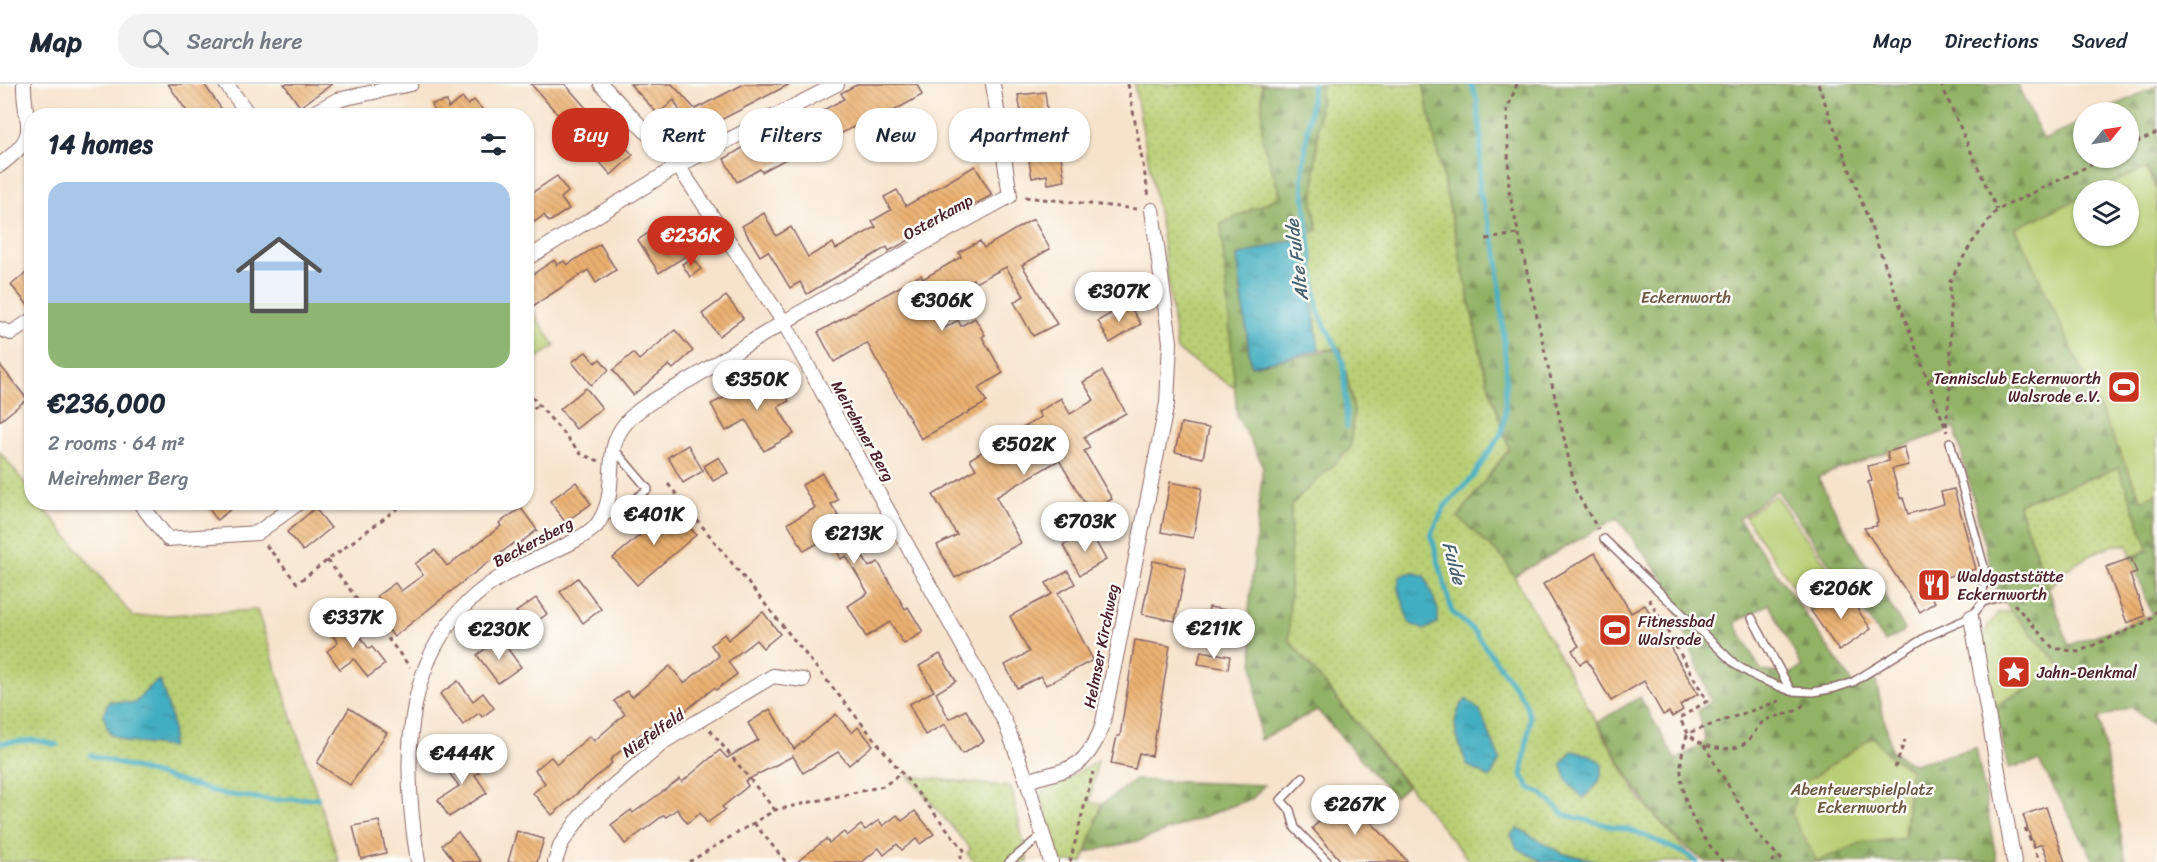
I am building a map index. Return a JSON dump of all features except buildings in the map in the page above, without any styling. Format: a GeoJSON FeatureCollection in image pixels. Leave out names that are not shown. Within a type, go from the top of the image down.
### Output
{"type":"FeatureCollection","features":[{"type":"Feature","properties":{"kind":"street"},"geometry":{"type":"LineString","coordinates":[[24,84],[28,108]]}},
{"type":"Feature","properties":{"kind":"street"},"geometry":{"type":"LineString","coordinates":[[226,84],[244,108]]}},
{"type":"Feature","properties":{"kind":"street"},"geometry":{"type":"LineString","coordinates":[[322,108],[336,100],[411,84]]}},
{"type":"Feature","properties":{"kind":"street","name":"Meirehmer Berg"},"geometry":{"type":"LineString","coordinates":[[601,84],[678,166],[783,321],[1005,722],[1027,781],[1051,862]]}},
{"type":"Feature","properties":{"kind":"street"},"geometry":{"type":"LineString","coordinates":[[534,254],[678,166],[837,84]]}},
{"type":"Feature","properties":{"kind":"street"},"geometry":{"type":"LineString","coordinates":[[993,84],[1010,196]]}},
{"type":"Feature","properties":{"kind":"street"},"geometry":{"type":"LineString","coordinates":[[0,165],[24,142]]}},
{"type":"Feature","properties":{"kind":"street","name":"Osterkamp"},"geometry":{"type":"LineString","coordinates":[[783,321],[1010,196]]}},
{"type":"Feature","properties":{"kind":"street","name":"Helmser Kirchweg"},"geometry":{"type":"LineString","coordinates":[[1093,750],[1102,727],[1167,403],[1170,342],[1152,210]]}},
{"type":"Feature","properties":{"kind":"street"},"geometry":{"type":"LineString","coordinates":[[605,515],[611,495],[613,447],[619,432],[634,415],[783,321]]}},
{"type":"Feature","properties":{"kind":"street"},"geometry":{"type":"LineString","coordinates":[[0,329],[11,333],[24,325]]}},
{"type":"Feature","properties":{"kind":"street"},"geometry":{"type":"LineString","coordinates":[[145,510],[168,539],[257,533],[289,510]]}},
{"type":"Feature","properties":{"kind":"street","name":"Beckersberg"},"geometry":{"type":"LineString","coordinates":[[418,862],[408,760],[414,706],[421,681],[439,639],[471,599],[516,568],[591,531],[605,515]]}},
{"type":"Feature","properties":{"kind":"street"},"geometry":{"type":"LineString","coordinates":[[1971,617],[2014,862]]}},
{"type":"Feature","properties":{"kind":"street","name":"Niefelfeld"},"geometry":{"type":"LineString","coordinates":[[555,862],[561,844],[571,826],[603,792],[665,741],[773,676],[803,680]]}},
{"type":"Feature","properties":{"kind":"street"},"geometry":{"type":"LineString","coordinates":[[1027,781],[1076,766],[1093,750]]}},
{"type":"Feature","properties":{"kind":"lane"},"geometry":{"type":"LineString","coordinates":[[1950,442],[1984,567],[1983,602]]}},
{"type":"Feature","properties":{"kind":"lane"},"geometry":{"type":"LineString","coordinates":[[605,515],[614,515],[648,489],[613,447]]}},
{"type":"Feature","properties":{"kind":"lane"},"geometry":{"type":"LineString","coordinates":[[1604,539],[1736,665],[1758,678],[1791,691],[1813,692],[1853,682],[1926,637],[1971,617],[1983,602],[2006,595]]}},
{"type":"Feature","properties":{"kind":"lane"},"geometry":{"type":"LineString","coordinates":[[1752,618],[1791,691]]}},
{"type":"Feature","properties":{"kind":"lane"},"geometry":{"type":"LineString","coordinates":[[1303,777],[1281,800],[1290,810],[1295,828],[1328,862]]}},
{"type":"Feature","properties":{"kind":"lane"},"geometry":{"type":"LineString","coordinates":[[1009,862],[1042,835]]}},
{"type":"Feature","properties":{"kind":"path"},"geometry":{"type":"LineString","coordinates":[[1010,196],[1152,210],[1128,84]]}},
{"type":"Feature","properties":{"kind":"path"},"geometry":{"type":"LineString","coordinates":[[1517,84],[1507,110],[1509,191],[1576,492],[1604,539]]}},
{"type":"Feature","properties":{"kind":"path"},"geometry":{"type":"LineString","coordinates":[[1818,84],[1950,442]]}},
{"type":"Feature","properties":{"kind":"path"},"geometry":{"type":"LineString","coordinates":[[1941,84],[1997,210]]}},
{"type":"Feature","properties":{"kind":"path"},"geometry":{"type":"LineString","coordinates":[[2139,141],[2157,133]]}},
{"type":"Feature","properties":{"kind":"path"},"geometry":{"type":"LineString","coordinates":[[1946,427],[1951,377],[1950,281],[1971,244],[1997,210],[2084,168]]}},
{"type":"Feature","properties":{"kind":"path"},"geometry":{"type":"LineString","coordinates":[[1486,240],[1518,234]]}},
{"type":"Feature","properties":{"kind":"path"},"geometry":{"type":"LineString","coordinates":[[1928,379],[1951,377]]}},
{"type":"Feature","properties":{"kind":"path"},"geometry":{"type":"LineString","coordinates":[[534,399],[581,454],[612,465]]}},
{"type":"Feature","properties":{"kind":"path"},"geometry":{"type":"LineString","coordinates":[[534,408],[539,405]]}},
{"type":"Feature","properties":{"kind":"path"},"geometry":{"type":"LineString","coordinates":[[668,484],[964,850],[961,862]]}},
{"type":"Feature","properties":{"kind":"path"},"geometry":{"type":"LineString","coordinates":[[257,533],[297,583],[395,510]]}},
{"type":"Feature","properties":{"kind":"path"},"geometry":{"type":"LineString","coordinates":[[327,560],[421,681]]}},
{"type":"Feature","properties":{"kind":"path"},"geometry":{"type":"LineString","coordinates":[[1644,576],[1650,603],[1707,701],[1678,716],[1688,733],[1704,745],[1758,835],[1784,862]]}},
{"type":"Feature","properties":{"kind":"path"},"geometry":{"type":"LineString","coordinates":[[2006,595],[2054,648],[2078,652],[2149,621],[2157,610]]}},
{"type":"Feature","properties":{"kind":"path"},"geometry":{"type":"LineString","coordinates":[[1704,745],[1740,747],[1748,741],[1761,723],[1795,711],[1813,692]]}},
{"type":"Feature","properties":{"kind":"path"},"geometry":{"type":"LineString","coordinates":[[1688,733],[1784,699]]}},
{"type":"Feature","properties":{"kind":"path"},"geometry":{"type":"LineString","coordinates":[[702,719],[775,810]]}},
{"type":"Feature","properties":{"kind":"path"},"geometry":{"type":"LineString","coordinates":[[1688,733],[1680,762],[1681,783],[1687,806],[1706,843],[1722,862]]}},
{"type":"Feature","properties":{"kind":"path"},"geometry":{"type":"LineString","coordinates":[[1895,768],[1905,741]]}},
{"type":"Feature","properties":{"kind":"path"},"geometry":{"type":"LineString","coordinates":[[1070,862],[1096,759],[1093,750]]}},
{"type":"Feature","properties":{"kind":"path"},"geometry":{"type":"LineString","coordinates":[[689,862],[775,810],[884,786],[901,773]]}},
{"type":"Feature","properties":{"kind":"path"},"geometry":{"type":"LineString","coordinates":[[754,823],[786,862]]}},
{"type":"Feature","properties":{"kind":"path"},"geometry":{"type":"LineString","coordinates":[[1771,862],[1777,856]]}},
{"type":"Feature","properties":{"kind":"green space"},"geometry":{"type":"Polygon","coordinates":[[[1134,84],[1262,84],[1262,139],[1281,197],[1221,224],[1236,389],[1177,350],[1161,227],[1134,84]]]}},
{"type":"Feature","properties":{"kind":"green space"},"geometry":{"type":"Polygon","coordinates":[[[1262,84],[1321,84],[1313,204],[1318,230],[1303,237],[1237,256],[1251,366],[1341,348],[1354,411],[1350,449],[1291,505],[1289,640],[1407,786],[1395,797],[1317,710],[1260,740],[1249,610],[1263,465],[1237,416],[1221,224],[1281,196],[1262,139],[1262,84]]]}},
{"type":"Feature","properties":{"kind":"green space"},"geometry":{"type":"Polygon","coordinates":[[[1321,84],[1423,84],[1484,369],[1509,449],[1458,517],[1505,560],[1640,799],[1696,862],[1470,862],[1289,640],[1291,505],[1349,449],[1354,411],[1341,348],[1319,350],[1303,237],[1318,230],[1313,204],[1321,84]]]}},
{"type":"Feature","properties":{"kind":"green space","name":"Eckernworth"},"geometry":{"type":"Polygon","coordinates":[[[1423,84],[2017,84],[2044,140],[2073,126],[2073,168],[2139,168],[2139,102],[2123,102],[2157,86],[2157,191],[2147,168],[2120,180],[2073,180],[2073,202],[2016,228],[2142,500],[2157,493],[2157,728],[2131,707],[2099,718],[2126,862],[2095,862],[2039,761],[2008,768],[1995,706],[2064,669],[2011,611],[1996,588],[1955,428],[1818,477],[1843,526],[1905,630],[1885,642],[1777,490],[1739,519],[1857,689],[1875,678],[1892,752],[1913,764],[1976,748],[1997,862],[1705,862],[1686,847],[1669,831],[1642,798],[1598,722],[1640,697],[1676,760],[1706,742],[1698,710],[1711,702],[1666,582],[1617,518],[1514,576],[1505,560],[1458,517],[1509,449],[1484,369],[1423,84]],[[2119,468],[2018,504],[2069,645],[2152,615],[2131,557],[2149,550],[2119,468]],[[1769,604],[1735,623],[1761,671],[1791,674],[1802,667],[1769,604]],[[1889,756],[1861,843],[1905,838],[1910,769],[1889,756]]]}},
{"type":"Feature","properties":{"kind":"green space","name":"Tennisclub Eckernworth Walsrode e.V."},"geometry":{"type":"Polygon","coordinates":[[[2146,168],[2157,191],[2157,493],[2142,500],[2016,228],[2073,202],[2073,246],[2139,246],[2139,180],[2119,180],[2146,168]]]}},
{"type":"Feature","properties":{"kind":"green space"},"geometry":{"type":"Polygon","coordinates":[[[534,313],[555,346],[534,360],[534,313]]]}},
{"type":"Feature","properties":{"kind":"green space"},"geometry":{"type":"Polygon","coordinates":[[[0,452],[24,482],[24,510],[46,510],[133,617],[257,610],[339,862],[0,862],[0,452]]]}},
{"type":"Feature","properties":{"kind":"green space"},"geometry":{"type":"Polygon","coordinates":[[[2119,467],[2149,550],[2131,557],[2127,545],[2104,548],[2069,568],[2048,587],[2018,504],[2119,467]]]}},
{"type":"Feature","properties":{"kind":"green space"},"geometry":{"type":"Polygon","coordinates":[[[1775,495],[1843,588],[1811,611],[1745,517],[1775,495]]]}},
{"type":"Feature","properties":{"kind":"green space"},"geometry":{"type":"Polygon","coordinates":[[[2011,611],[2064,669],[1995,706],[1983,642],[1987,627],[1998,613],[2011,611]]]}},
{"type":"Feature","properties":{"kind":"green space","name":"Abenteuerspielplatz Eckernworth"},"geometry":{"type":"Polygon","coordinates":[[[1873,737],[1889,756],[1910,769],[1904,838],[1861,843],[1817,861],[1792,816],[1797,788],[1873,737]]]}},
{"type":"Feature","properties":{"kind":"green space"},"geometry":{"type":"Polygon","coordinates":[[[1098,761],[1090,802],[1102,804],[1083,862],[1061,862],[1039,794],[1098,761]]]}},
{"type":"Feature","properties":{"kind":"green space"},"geometry":{"type":"Polygon","coordinates":[[[908,776],[1011,787],[1028,862],[974,862],[967,853],[971,849],[908,776]]]}},
{"type":"Feature","properties":{"kind":"green space"},"geometry":{"type":"Polygon","coordinates":[[[1135,780],[1264,785],[1253,798],[1142,840],[1087,852],[1102,804],[1135,780]]]}},
{"type":"Feature","properties":{"kind":"water"},"geometry":{"type":"Polygon","coordinates":[[[1303,237],[1319,350],[1251,366],[1237,256],[1303,237]]]}},
{"type":"Feature","properties":{"kind":"water"},"geometry":{"type":"Polygon","coordinates":[[[1412,572],[1425,576],[1438,610],[1438,623],[1424,630],[1409,623],[1398,586],[1400,576],[1412,572]]]}},
{"type":"Feature","properties":{"kind":"water"},"geometry":{"type":"Polygon","coordinates":[[[160,680],[172,721],[171,747],[127,742],[110,734],[103,715],[109,701],[135,703],[151,685],[160,680]]]}},
{"type":"Feature","properties":{"kind":"water"},"geometry":{"type":"Polygon","coordinates":[[[1466,699],[1480,711],[1500,760],[1490,778],[1467,765],[1457,739],[1456,716],[1466,699]]]}},
{"type":"Feature","properties":{"kind":"water"},"geometry":{"type":"Polygon","coordinates":[[[1572,751],[1590,755],[1602,764],[1597,784],[1583,798],[1568,782],[1561,764],[1572,751]]]}},
{"type":"Feature","properties":{"kind":"water"},"geometry":{"type":"Polygon","coordinates":[[[1518,828],[1561,853],[1604,862],[1543,862],[1517,848],[1511,835],[1518,828]]]}},
{"type":"Feature","properties":{"kind":"waterway","name":"Alte Fulde"},"geometry":{"type":"LineString","coordinates":[[1313,84],[1302,178],[1318,311],[1343,361],[1347,427]]}},
{"type":"Feature","properties":{"kind":"waterway","name":"Fulde"},"geometry":{"type":"LineString","coordinates":[[1471,84],[1477,100],[1481,138],[1479,190],[1497,252],[1506,368],[1505,416],[1501,434],[1472,478],[1445,506],[1431,534],[1452,612],[1473,630],[1524,700],[1530,718],[1522,776],[1530,788],[1542,794],[1565,815],[1636,832],[1686,854],[1697,862]]}},
{"type":"Feature","properties":{"kind":"waterway"},"geometry":{"type":"LineString","coordinates":[[0,743],[34,740],[57,745]]}},
{"type":"Feature","properties":{"kind":"waterway"},"geometry":{"type":"LineString","coordinates":[[90,755],[223,794],[273,800],[318,798]]}},
{"type":"Feature","properties":{"kind":"place","name":"Tennisclub Eckernworth Walsrode e.V."},"geometry":{"type":"Point","coordinates":[2124,387]}},
{"type":"Feature","properties":{"kind":"place","name":"Waldgaststätte Eckernworth"},"geometry":{"type":"Point","coordinates":[1934,585]}},
{"type":"Feature","properties":{"kind":"place","name":"Fitnessbad Walsrode"},"geometry":{"type":"Point","coordinates":[1615,630]}},
{"type":"Feature","properties":{"kind":"place","name":"Jahn-Denkmal"},"geometry":{"type":"Point","coordinates":[2014,672]}}]}
